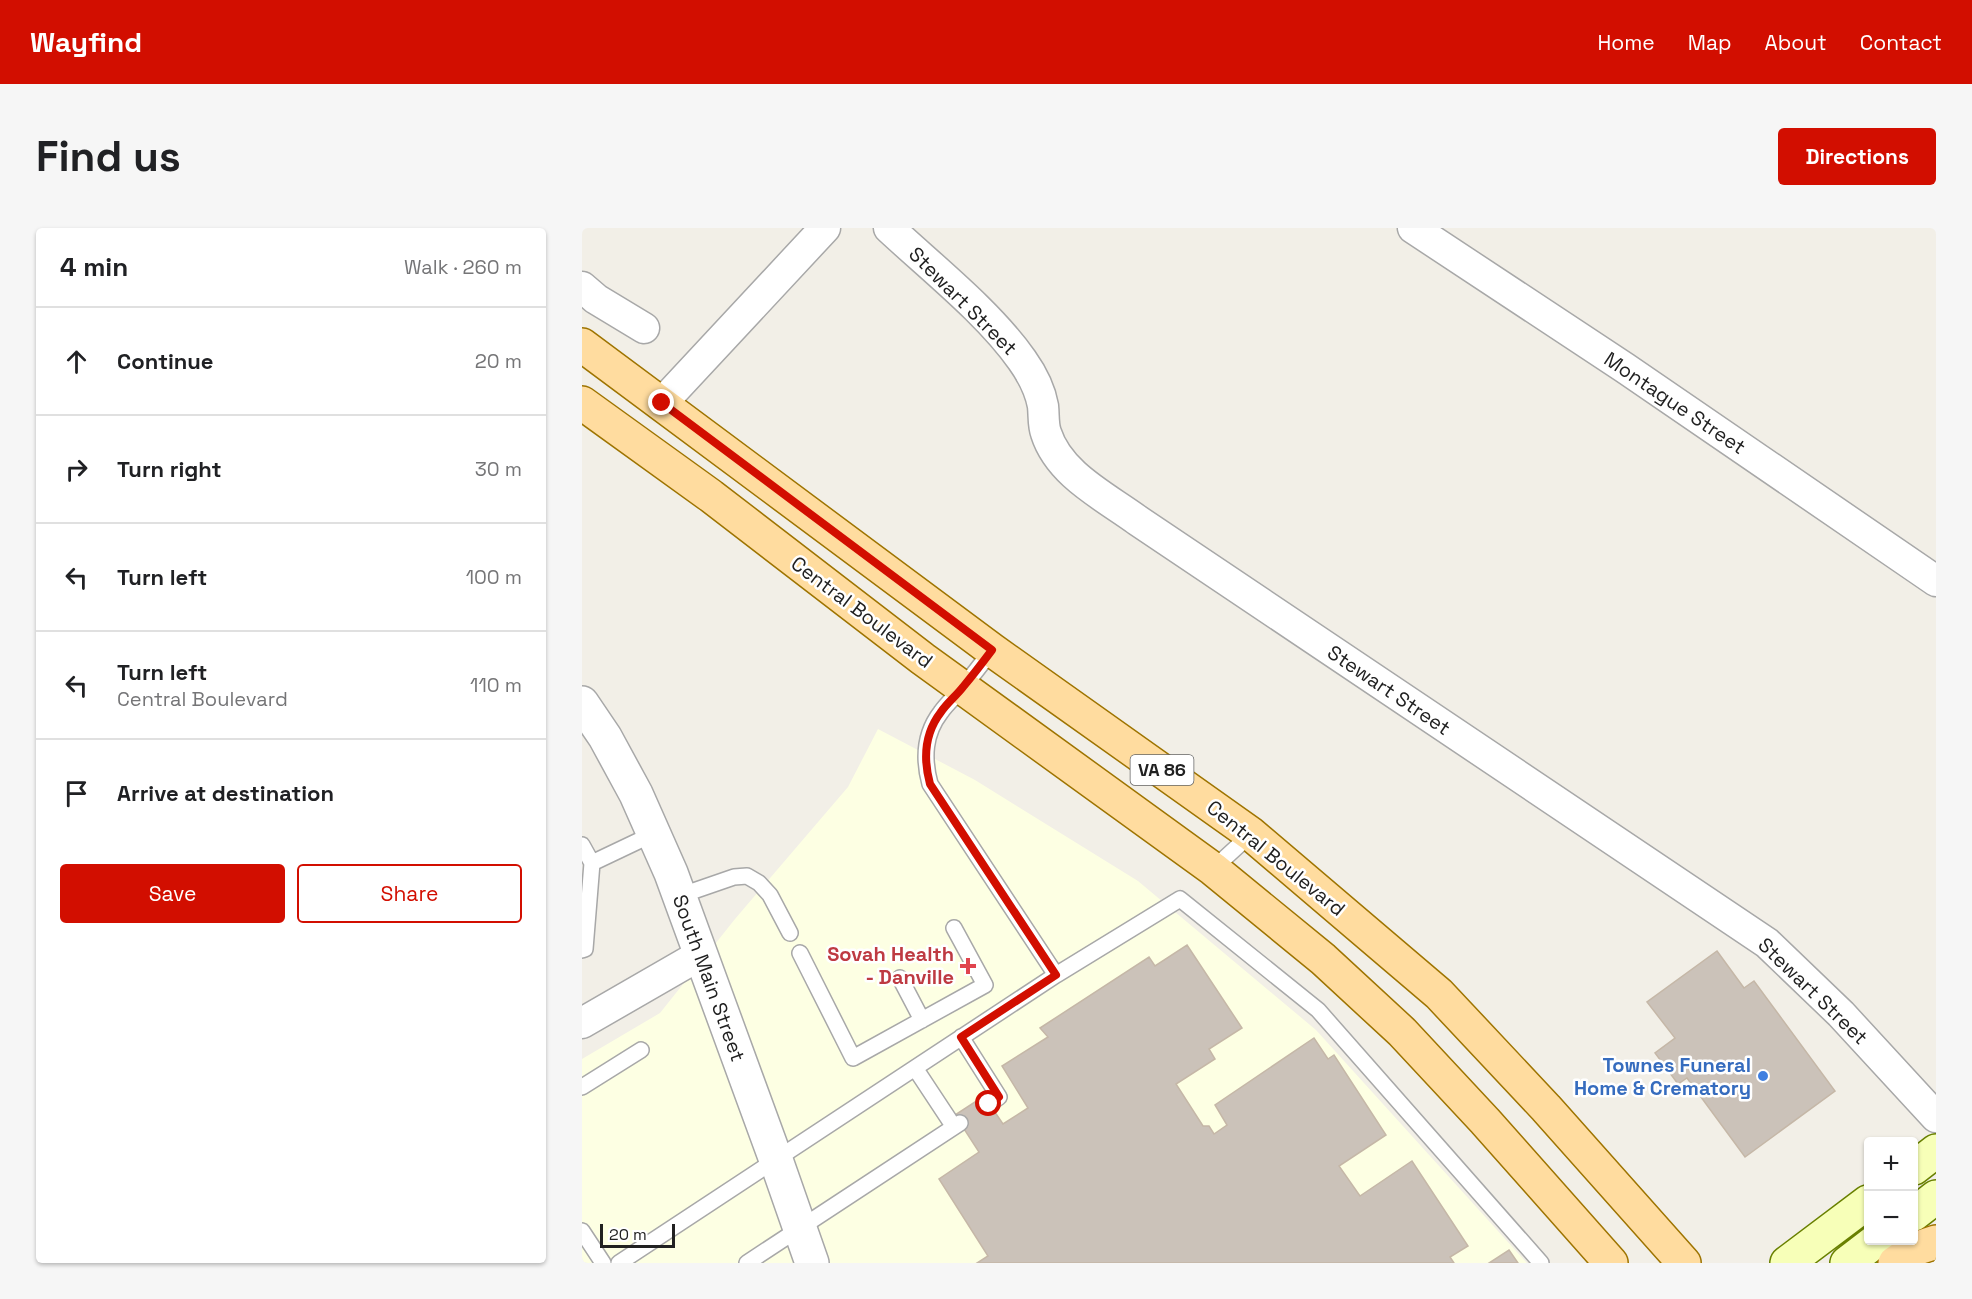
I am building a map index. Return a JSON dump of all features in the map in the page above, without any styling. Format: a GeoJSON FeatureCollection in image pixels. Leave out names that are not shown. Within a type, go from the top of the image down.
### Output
{"type":"FeatureCollection","features":[{"type":"Feature","properties":{"kind":"main road","name":"Central Boulevard"},"geometry":{"type":"LineString","coordinates":[[582,345],[992,650],[1251,834],[1439,994],[1546,1108],[1684,1263]]}},
{"type":"Feature","properties":{"kind":"main road","name":"Central Boulevard"},"geometry":{"type":"LineString","coordinates":[[582,403],[711,496],[963,688],[1213,869],[1323,958],[1402,1032],[1485,1121],[1611,1263]]}},
{"type":"Feature","properties":{"kind":"main road"},"geometry":{"type":"LineString","coordinates":[[1918,1165],[1936,1151]]}},
{"type":"Feature","properties":{"kind":"main road"},"geometry":{"type":"LineString","coordinates":[[1918,1211],[1936,1197]]}},
{"type":"Feature","properties":{"kind":"main road"},"geometry":{"type":"LineString","coordinates":[[1787,1263],[1864,1206]]}},
{"type":"Feature","properties":{"kind":"main road"},"geometry":{"type":"LineString","coordinates":[[1895,1263],[1915,1249],[1936,1242]]}},
{"type":"Feature","properties":{"kind":"main road"},"geometry":{"type":"LineString","coordinates":[[1847,1263],[1870,1245]]}},
{"type":"Feature","properties":{"kind":"street"},"geometry":{"type":"LineString","coordinates":[[662,403],[825,228]]}},
{"type":"Feature","properties":{"kind":"street","name":"Stewart Street"},"geometry":{"type":"LineString","coordinates":[[889,228],[988,320],[1021,359],[1036,382],[1049,441],[1067,469],[1137,520],[1767,942],[1841,1014],[1936,1117]]}},
{"type":"Feature","properties":{"kind":"street","name":"Montague Street"},"geometry":{"type":"LineString","coordinates":[[1413,228],[1635,375],[1936,580]]}},
{"type":"Feature","properties":{"kind":"street"},"geometry":{"type":"LineString","coordinates":[[582,287],[596,299],[644,328]]}},
{"type":"Feature","properties":{"kind":"street","name":"South Main Street"},"geometry":{"type":"LineString","coordinates":[[582,703],[605,737],[636,794],[679,896],[812,1263]]}},
{"type":"Feature","properties":{"kind":"street"},"geometry":{"type":"LineString","coordinates":[[582,1023],[700,955]]}},
{"type":"Feature","properties":{"kind":"lane"},"geometry":{"type":"LineString","coordinates":[[992,650],[963,688],[940,712],[930,729],[925,765],[930,784],[1056,975]]}},
{"type":"Feature","properties":{"kind":"lane"},"geometry":{"type":"LineString","coordinates":[[592,863],[653,834]]}},
{"type":"Feature","properties":{"kind":"lane"},"geometry":{"type":"LineString","coordinates":[[1213,869],[1251,834]]}},
{"type":"Feature","properties":{"kind":"lane"},"geometry":{"type":"LineString","coordinates":[[582,845],[592,863],[585,949],[582,950]]}},
{"type":"Feature","properties":{"kind":"lane"},"geometry":{"type":"LineString","coordinates":[[679,896],[734,877],[747,876],[759,883],[770,895],[790,933]]}},
{"type":"Feature","properties":{"kind":"lane"},"geometry":{"type":"LineString","coordinates":[[619,1263],[1056,975],[1180,899],[1318,1010],[1541,1263]]}},
{"type":"Feature","properties":{"kind":"lane"},"geometry":{"type":"LineString","coordinates":[[800,953],[853,1058],[985,985],[954,928]]}},
{"type":"Feature","properties":{"kind":"lane"},"geometry":{"type":"LineString","coordinates":[[900,978],[921,1020]]}},
{"type":"Feature","properties":{"kind":"lane"},"geometry":{"type":"LineString","coordinates":[[961,1037],[999,1097],[989,1104]]}},
{"type":"Feature","properties":{"kind":"lane"},"geometry":{"type":"LineString","coordinates":[[582,1087],[641,1050]]}},
{"type":"Feature","properties":{"kind":"lane"},"geometry":{"type":"LineString","coordinates":[[747,1263],[957,1125],[915,1068]]}},
{"type":"Feature","properties":{"kind":"lane"},"geometry":{"type":"LineString","coordinates":[[582,1231],[603,1263]]}},
{"type":"Feature","properties":{"kind":"shaded area","name":"Sovah Health - Danville"},"geometry":{"type":"Polygon","coordinates":[[[878,729],[975,780],[1138,881],[1316,1030],[1527,1263],[582,1263],[582,1059],[660,1013],[735,919],[848,787],[878,729]]]}},
{"type":"Feature","properties":{"kind":"building"},"geometry":{"type":"Polygon","coordinates":[[[1187,945],[1242,1028],[1209,1049],[1215,1059],[1176,1084],[1203,1126],[1209,1126],[1214,1134],[1227,1125],[1215,1105],[1314,1038],[1328,1059],[1334,1055],[1386,1135],[1339,1166],[1360,1196],[1412,1161],[1468,1246],[1450,1257],[1454,1263],[977,1263],[988,1256],[939,1179],[979,1152],[955,1115],[984,1096],[1003,1124],[1028,1108],[1002,1066],[1048,1037],[1040,1028],[1149,957],[1155,966],[1187,945]]]}},
{"type":"Feature","properties":{"kind":"building"},"geometry":{"type":"Polygon","coordinates":[[[1717,951],[1744,988],[1754,981],[1835,1091],[1745,1157],[1687,1078],[1678,1084],[1655,1053],[1675,1038],[1647,1002],[1717,951]]]}},
{"type":"Feature","properties":{"kind":"building"},"geometry":{"type":"Polygon","coordinates":[[[1509,1250],[1518,1263],[1489,1263],[1509,1250]]]}},
{"type":"Feature","properties":{"kind":"place","name":"Sovah Health - Danville"},"geometry":{"type":"Point","coordinates":[968,966]}},
{"type":"Feature","properties":{"kind":"place","name":"Townes Funeral Home & Crematory"},"geometry":{"type":"Point","coordinates":[1763,1076]}},
{"type":"Feature","properties":{"kind":"route"},"geometry":{"type":"LineString","coordinates":[[662,403],[992,650],[963,688],[940,712],[930,729],[925,765],[930,784],[1056,975],[961,1037],[999,1097],[989,1104]]}}]}
